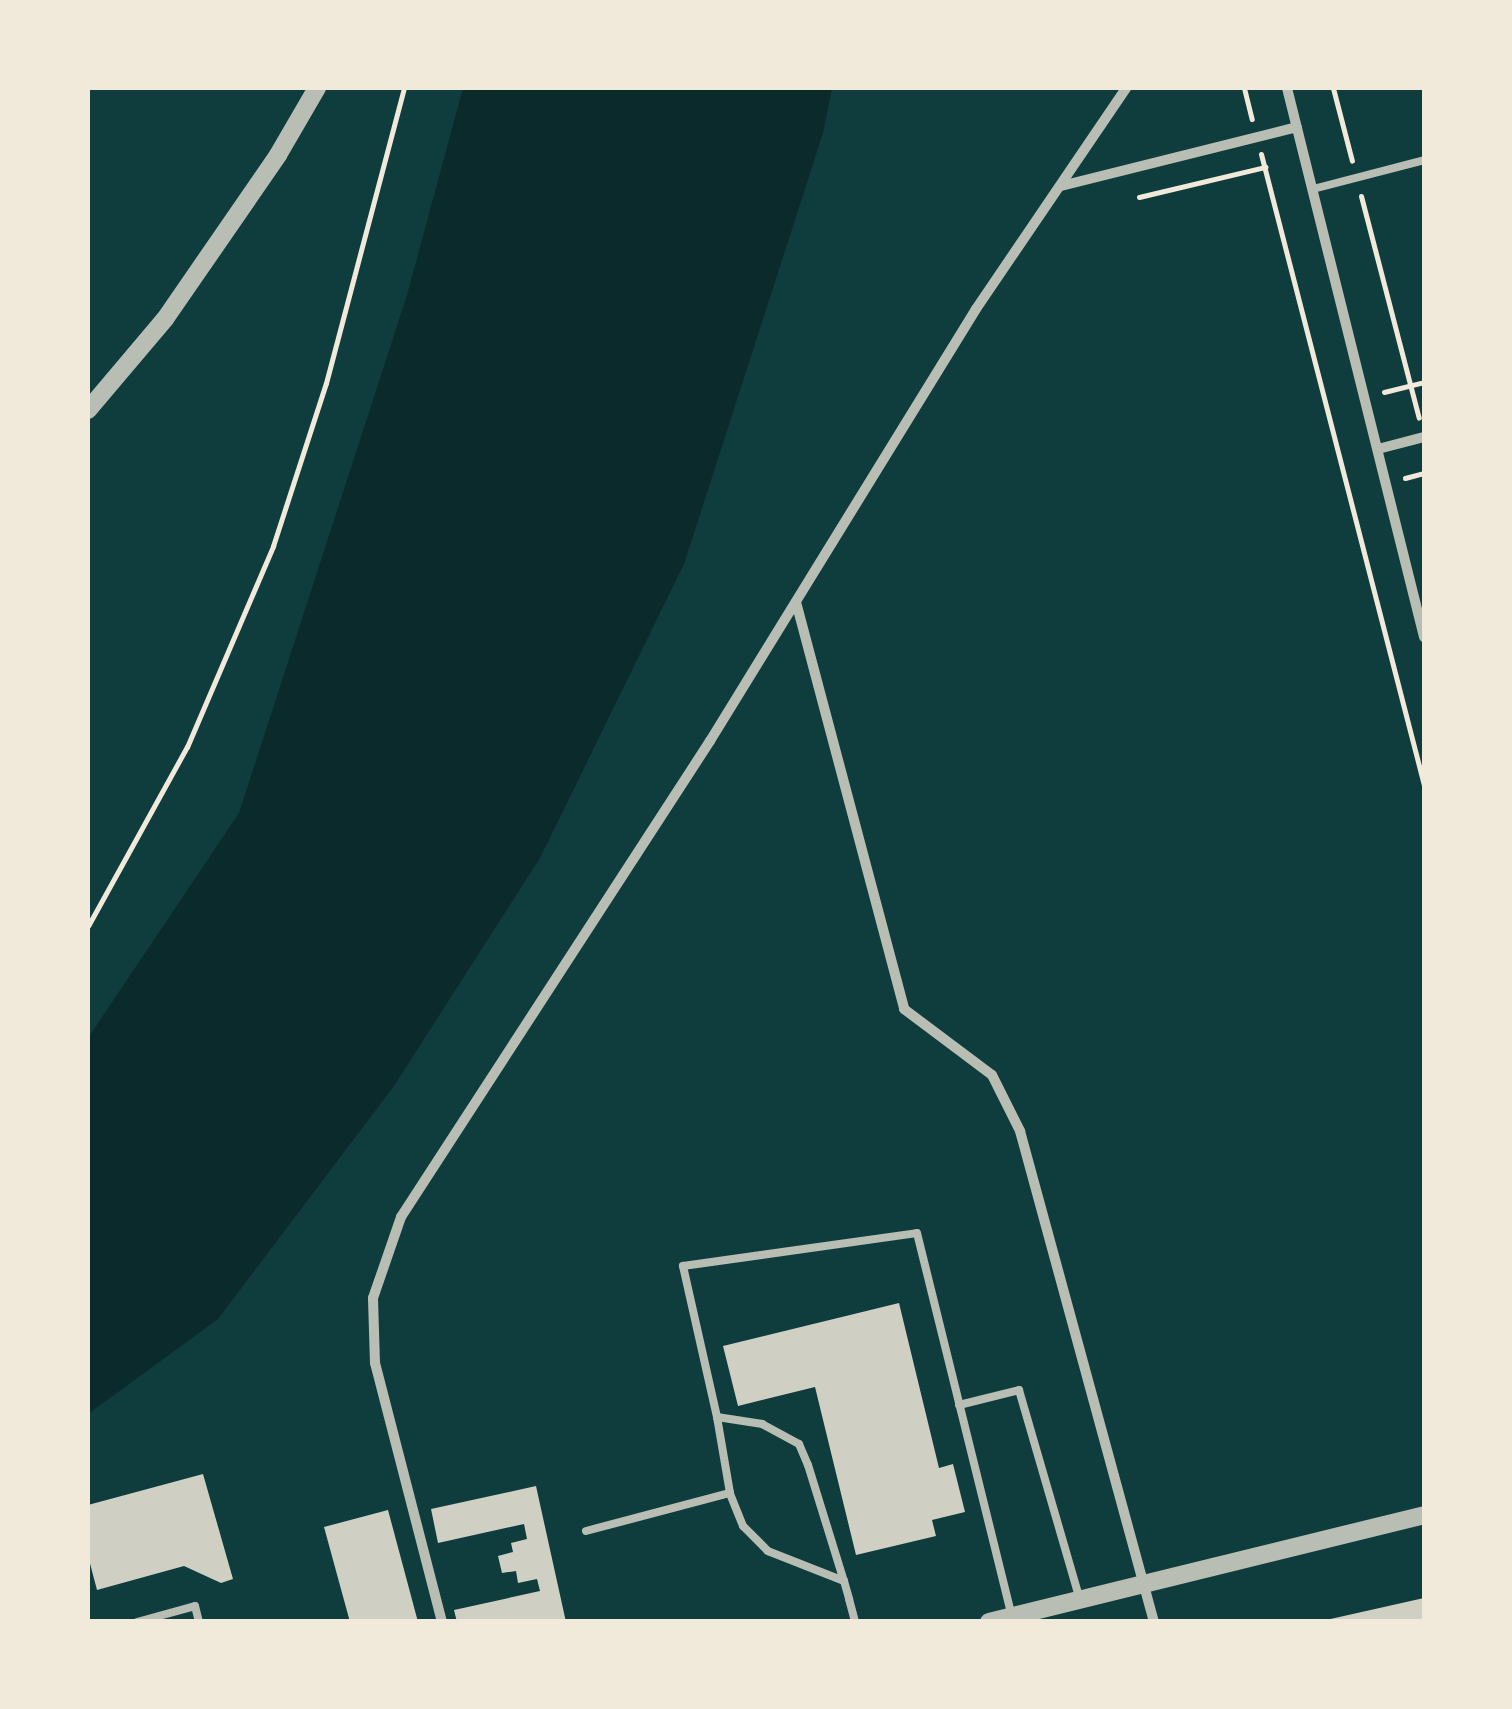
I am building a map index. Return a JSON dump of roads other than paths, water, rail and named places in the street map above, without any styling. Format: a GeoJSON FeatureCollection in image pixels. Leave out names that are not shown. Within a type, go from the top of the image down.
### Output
{"type":"FeatureCollection","features":[{"type":"Feature","properties":{"kind":"street"},"geometry":{"type":"LineString","coordinates":[[88,410],[165,319],[278,155],[318,88]]}},
{"type":"Feature","properties":{"kind":"street"},"geometry":{"type":"LineString","coordinates":[[442,1622],[376,1362],[372,1308],[378,1274],[410,1201],[796,602],[976,309],[1126,88]]}},
{"type":"Feature","properties":{"kind":"street"},"geometry":{"type":"LineString","coordinates":[[1288,88],[1424,637]]}},
{"type":"Feature","properties":{"kind":"street"},"geometry":{"type":"LineString","coordinates":[[1060,186],[1297,127]]}},
{"type":"Feature","properties":{"kind":"street"},"geometry":{"type":"LineString","coordinates":[[1378,448],[1424,437]]}},
{"type":"Feature","properties":{"kind":"street"},"geometry":{"type":"LineString","coordinates":[[796,602],[904,1009],[992,1075],[1020,1131],[1154,1622]]}},
{"type":"Feature","properties":{"kind":"street"},"geometry":{"type":"LineString","coordinates":[[989,1622],[1424,1516]]}},
{"type":"Feature","properties":{"kind":"lane"},"geometry":{"type":"LineString","coordinates":[[1313,189],[1424,160]]}},
{"type":"Feature","properties":{"kind":"lane"},"geometry":{"type":"LineString","coordinates":[[844,1580],[768,1551],[743,1526],[730,1494],[717,1416],[683,1266],[917,1233],[1012,1616]]}},
{"type":"Feature","properties":{"kind":"lane"},"geometry":{"type":"LineString","coordinates":[[959,1404],[1019,1390],[1080,1600]]}},
{"type":"Feature","properties":{"kind":"lane"},"geometry":{"type":"LineString","coordinates":[[717,1416],[762,1424],[799,1444],[855,1622]]}},
{"type":"Feature","properties":{"kind":"lane"},"geometry":{"type":"LineString","coordinates":[[586,1532],[730,1494]]}},
{"type":"Feature","properties":{"kind":"lane"},"geometry":{"type":"LineString","coordinates":[[137,1622],[195,1606],[199,1622]]}},
{"type":"Feature","properties":{"kind":"water"},"geometry":{"type":"Polygon","coordinates":[[[463,88],[832,88],[823,133],[684,564],[540,858],[394,1086],[218,1319],[88,1414],[88,1038],[239,813],[407,295],[463,88]]]}}]}
